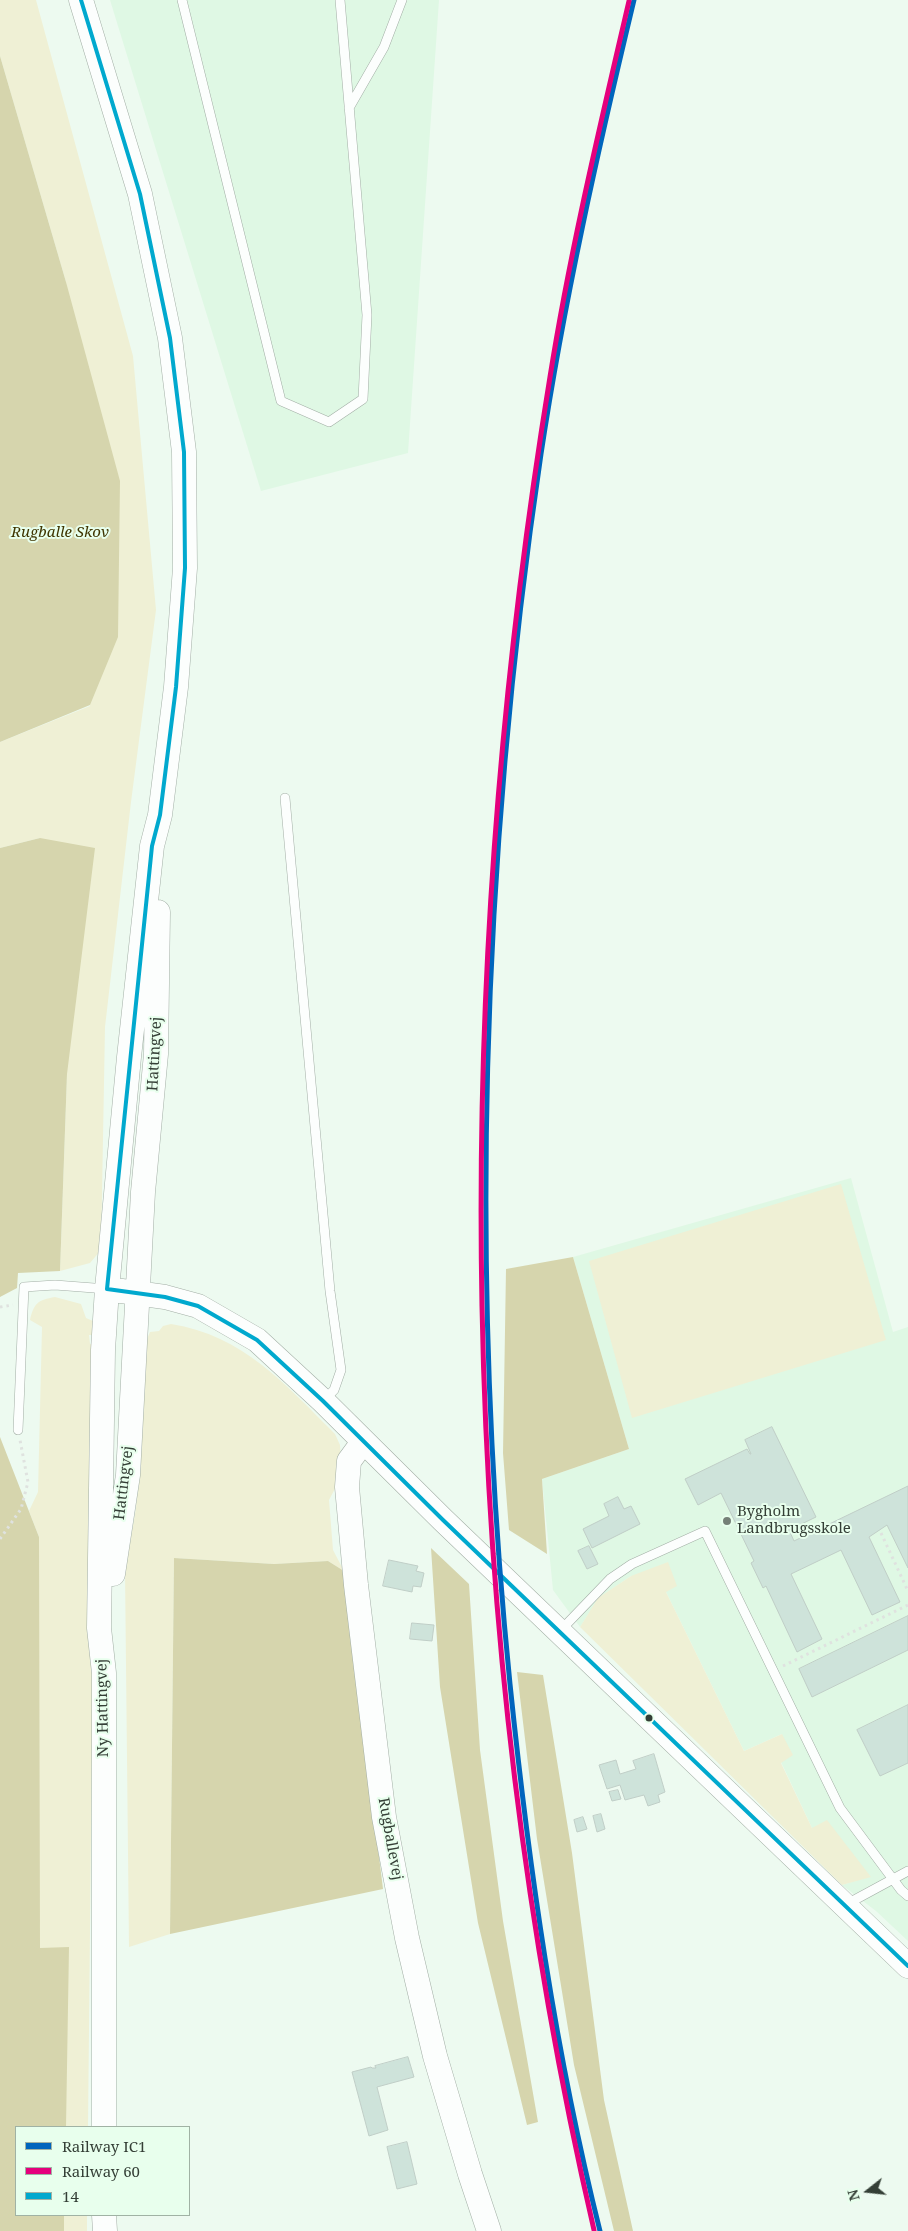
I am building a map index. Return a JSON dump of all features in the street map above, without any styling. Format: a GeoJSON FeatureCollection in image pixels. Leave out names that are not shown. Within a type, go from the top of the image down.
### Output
{"type":"FeatureCollection","features":[{"type":"Feature","properties":{"kind":"street","name":"Hattingvej"},"geometry":{"type":"LineString","coordinates":[[81,0],[140,194],[170,338],[184,452],[186,568],[176,687],[160,815],[152,846],[128,1057],[107,1289]]}},
{"type":"Feature","properties":{"kind":"street","name":"Hattingvej"},"geometry":{"type":"LineString","coordinates":[[104,1673],[115,1550],[128,1474],[143,1192],[156,1054],[157,922],[162,848],[160,815]]}},
{"type":"Feature","properties":{"kind":"street"},"geometry":{"type":"LineString","coordinates":[[128,1057],[133,1120],[122,1269],[124,1281],[137,1293]]}},
{"type":"Feature","properties":{"kind":"street"},"geometry":{"type":"LineString","coordinates":[[107,1289],[165,1297],[198,1306],[257,1340],[323,1401],[443,1520],[908,1966]]}},
{"type":"Feature","properties":{"kind":"street","name":"Ny Hattingvej"},"geometry":{"type":"LineString","coordinates":[[104,2126],[104,1673],[99,1619],[103,1350],[107,1289]]}},
{"type":"Feature","properties":{"kind":"street","name":"Rugballevej"},"geometry":{"type":"LineString","coordinates":[[363,1442],[349,1461],[347,1487],[356,1585],[384,1817],[407,1938],[435,2056],[470,2174],[490,2231]]}},
{"type":"Feature","properties":{"kind":"street"},"geometry":{"type":"LineString","coordinates":[[104,2216],[104,2231]]}},
{"type":"Feature","properties":{"kind":"lane"},"geometry":{"type":"LineString","coordinates":[[182,0],[281,401],[329,422],[363,398],[367,315],[340,0]]}},
{"type":"Feature","properties":{"kind":"lane"},"geometry":{"type":"LineString","coordinates":[[349,109],[384,47],[402,0]]}},
{"type":"Feature","properties":{"kind":"lane"},"geometry":{"type":"LineString","coordinates":[[285,798],[330,1290],[341,1370],[334,1390],[323,1401]]}},
{"type":"Feature","properties":{"kind":"lane"},"geometry":{"type":"LineString","coordinates":[[18,1430],[24,1287],[55,1285],[107,1289]]}},
{"type":"Feature","properties":{"kind":"lane"},"geometry":{"type":"LineString","coordinates":[[553,1625],[610,1579],[632,1564],[705,1531],[840,1808],[908,1896]]}},
{"type":"Feature","properties":{"kind":"lane"},"geometry":{"type":"LineString","coordinates":[[845,1905],[908,1871]]}},
{"type":"Feature","properties":{"kind":"path"},"geometry":{"type":"LineString","coordinates":[[0,1538],[21,1509],[28,1482],[18,1430]]}},
{"type":"Feature","properties":{"kind":"path"},"geometry":{"type":"LineString","coordinates":[[881,1533],[908,1591]]}},
{"type":"Feature","properties":{"kind":"path"},"geometry":{"type":"LineString","coordinates":[[774,1671],[908,1605]]}},
{"type":"Feature","properties":{"kind":"shaded area"},"geometry":{"type":"Polygon","coordinates":[[[0,0],[36,0],[133,356],[156,610],[131,802],[105,1027],[101,1250],[90,1263],[60,1271],[67,1074],[40,838],[0,848],[0,742],[90,706],[66,282],[0,56],[0,0]]]}},
{"type":"Feature","properties":{"kind":"shaded area"},"geometry":{"type":"Polygon","coordinates":[[[110,0],[439,0],[408,453],[261,491],[110,0]]]}},
{"type":"Feature","properties":{"kind":"shaded area","name":"Bygholm Landbrugsskole"},"geometry":{"type":"Polygon","coordinates":[[[851,1178],[893,1332],[908,1327],[908,1941],[876,1911],[842,1885],[870,1876],[812,1828],[781,1762],[782,1734],[744,1751],[666,1592],[631,1576],[599,1598],[580,1627],[553,1590],[542,1479],[629,1449],[573,1257],[851,1178]]]}},
{"type":"Feature","properties":{"kind":"shaded area"},"geometry":{"type":"Polygon","coordinates":[[[841,1184],[886,1340],[632,1418],[589,1261],[841,1184]]]}},
{"type":"Feature","properties":{"kind":"shaded area"},"geometry":{"type":"Polygon","coordinates":[[[55,1297],[81,1304],[86,1318],[93,1321],[93,1335],[89,1335],[90,1344],[96,1344],[88,2126],[15,2126],[15,2216],[87,2216],[87,2231],[0,2231],[0,1574],[39,1754],[39,1537],[29,1511],[38,1492],[42,1327],[30,1320],[35,1306],[44,1299],[55,1297]]]}},
{"type":"Feature","properties":{"kind":"shaded area"},"geometry":{"type":"Polygon","coordinates":[[[171,1324],[197,1330],[220,1339],[242,1351],[281,1381],[335,1434],[340,1445],[341,1461],[338,1483],[329,1500],[333,1550],[344,1571],[328,1561],[274,1564],[174,1558],[170,1934],[129,1947],[125,1571],[136,1508],[147,1339],[150,1332],[159,1331],[163,1326],[171,1324]]]}},
{"type":"Feature","properties":{"kind":"shaded area"},"geometry":{"type":"Polygon","coordinates":[[[668,1562],[677,1586],[666,1592],[744,1751],[782,1734],[793,1755],[781,1763],[812,1828],[827,1820],[871,1877],[842,1885],[580,1627],[598,1598],[631,1576],[668,1562]]]}},
{"type":"Feature","properties":{"kind":"green space","name":"Rugballe Skov"},"geometry":{"type":"Polygon","coordinates":[[[0,56],[66,282],[120,481],[118,637],[90,705],[0,742],[0,56]]]}},
{"type":"Feature","properties":{"kind":"green space"},"geometry":{"type":"Polygon","coordinates":[[[40,838],[95,848],[67,1074],[60,1271],[18,1273],[17,1288],[0,1297],[0,848],[40,838]]]}},
{"type":"Feature","properties":{"kind":"green space"},"geometry":{"type":"Polygon","coordinates":[[[573,1257],[629,1449],[542,1479],[547,1554],[509,1530],[503,1453],[506,1269],[573,1257]]]}},
{"type":"Feature","properties":{"kind":"green space"},"geometry":{"type":"Polygon","coordinates":[[[0,1437],[39,1537],[40,1948],[69,1947],[66,2126],[15,2126],[15,2216],[64,2216],[64,2231],[0,2231],[0,1437]]]}},
{"type":"Feature","properties":{"kind":"green space"},"geometry":{"type":"Polygon","coordinates":[[[431,1548],[469,1584],[480,1750],[503,1921],[538,2122],[527,2125],[478,1923],[440,1687],[431,1548]]]}},
{"type":"Feature","properties":{"kind":"green space"},"geometry":{"type":"Polygon","coordinates":[[[174,1558],[274,1564],[328,1561],[344,1571],[383,1889],[170,1934],[174,1558]]]}},
{"type":"Feature","properties":{"kind":"green space"},"geometry":{"type":"Polygon","coordinates":[[[517,1672],[543,1675],[572,1853],[604,2100],[633,2231],[614,2231],[574,2065],[537,1839],[517,1672]]]}},
{"type":"Feature","properties":{"kind":"building"},"geometry":{"type":"Polygon","coordinates":[[[772,1427],[816,1517],[789,1530],[794,1541],[908,1486],[908,1568],[887,1525],[869,1537],[900,1602],[872,1615],[841,1550],[791,1574],[822,1639],[797,1652],[766,1586],[763,1588],[751,1563],[754,1561],[721,1493],[698,1505],[685,1479],[747,1449],[751,1454],[745,1440],[772,1427]]]}},
{"type":"Feature","properties":{"kind":"building"},"geometry":{"type":"Polygon","coordinates":[[[618,1497],[624,1509],[631,1506],[640,1524],[592,1548],[583,1529],[609,1516],[604,1504],[618,1497]]]}},
{"type":"Feature","properties":{"kind":"building"},"geometry":{"type":"Polygon","coordinates":[[[589,1546],[598,1564],[587,1569],[578,1551],[589,1546]]]}},
{"type":"Feature","properties":{"kind":"building"},"geometry":{"type":"Polygon","coordinates":[[[389,1560],[418,1566],[416,1571],[424,1573],[421,1587],[413,1586],[412,1592],[383,1586],[389,1560]]]}},
{"type":"Feature","properties":{"kind":"building"},"geometry":{"type":"Polygon","coordinates":[[[908,1616],[908,1650],[812,1697],[799,1669],[908,1616]]]}},
{"type":"Feature","properties":{"kind":"building"},"geometry":{"type":"Polygon","coordinates":[[[412,1623],[434,1625],[432,1641],[410,1639],[412,1623]]]}},
{"type":"Feature","properties":{"kind":"building"},"geometry":{"type":"Polygon","coordinates":[[[908,1705],[908,1763],[880,1776],[857,1730],[908,1705]]]}},
{"type":"Feature","properties":{"kind":"building"},"geometry":{"type":"Polygon","coordinates":[[[654,1754],[665,1792],[658,1795],[660,1802],[648,1806],[644,1795],[625,1800],[620,1785],[607,1789],[599,1765],[616,1760],[620,1774],[636,1769],[633,1761],[654,1754]]]}},
{"type":"Feature","properties":{"kind":"building"},"geometry":{"type":"Polygon","coordinates":[[[618,1790],[621,1799],[612,1801],[609,1792],[618,1790]]]}},
{"type":"Feature","properties":{"kind":"building"},"geometry":{"type":"Polygon","coordinates":[[[601,1814],[605,1829],[597,1832],[593,1816],[601,1814]]]}},
{"type":"Feature","properties":{"kind":"building"},"geometry":{"type":"Polygon","coordinates":[[[583,1817],[587,1829],[577,1832],[574,1820],[583,1817]]]}},
{"type":"Feature","properties":{"kind":"building"},"geometry":{"type":"Polygon","coordinates":[[[408,2057],[414,2077],[377,2087],[388,2130],[369,2136],[352,2072],[371,2067],[376,2068],[375,2066],[408,2057]]]}},
{"type":"Feature","properties":{"kind":"building"},"geometry":{"type":"Polygon","coordinates":[[[407,2142],[417,2184],[397,2189],[387,2147],[407,2142]]]}},
{"type":"Feature","properties":{"kind":"rail line","name":"IC1"},"geometry":{"type":"LineString","coordinates":[[600,2231],[570,2096],[545,1959],[517,1753],[510,1684],[497,1531],[489,1377],[486,1223],[488,1068],[494,914],[505,760],[521,607],[541,454],[560,340],[583,226],[634,0]]}},
{"type":"Feature","properties":{"kind":"rail line","name":"60"},"geometry":{"type":"LineString","coordinates":[[594,2230],[548,2002],[514,1772],[492,1540],[482,1306],[483,1072],[495,839],[517,607],[558,330],[586,189],[629,1]]}},
{"type":"Feature","properties":{"kind":"transit line","name":"14"},"geometry":{"type":"LineString","coordinates":[[81,0],[140,194],[170,338],[184,452],[185,568],[176,687],[160,815],[152,846],[107,1289],[165,1297],[198,1306],[257,1340],[323,1401],[443,1520],[908,1966]]}},
{"type":"Feature","properties":{"kind":"place","name":"Bygholm Landbrugsskole"},"geometry":{"type":"Point","coordinates":[727,1521]}}]}
